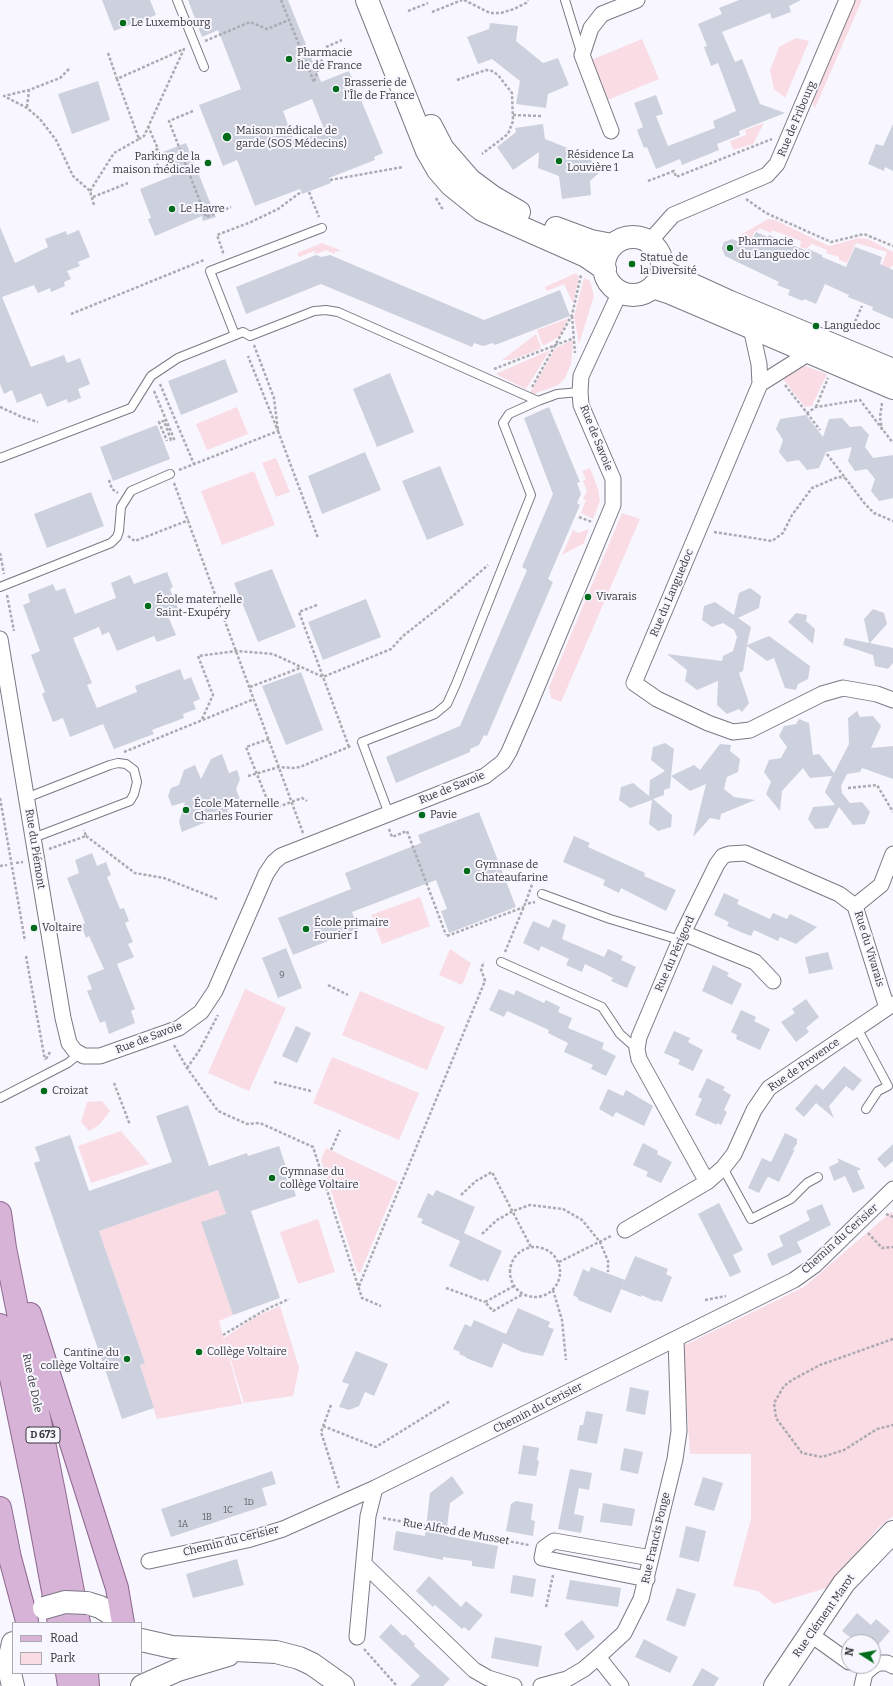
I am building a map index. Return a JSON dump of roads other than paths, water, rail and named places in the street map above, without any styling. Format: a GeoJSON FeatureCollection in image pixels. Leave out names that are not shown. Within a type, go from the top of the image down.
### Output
{"type":"FeatureCollection","features":[{"type":"Feature","properties":{"kind":"main road","name":"Rue de Dole"},"geometry":{"type":"LineString","coordinates":[[0,1213],[5,1248],[54,1492],[78,1622]]}},
{"type":"Feature","properties":{"kind":"main road"},"geometry":{"type":"LineString","coordinates":[[5,1248],[33,1320],[117,1588],[122,1622]]}},
{"type":"Feature","properties":{"kind":"main road","name":"Rue de Dole"},"geometry":{"type":"LineString","coordinates":[[0,1325],[35,1494],[51,1616]]}},
{"type":"Feature","properties":{"kind":"main road"},"geometry":{"type":"LineString","coordinates":[[0,1508],[10,1558],[26,1622]]}},
{"type":"Feature","properties":{"kind":"main road"},"geometry":{"type":"LineString","coordinates":[[67,1674],[69,1686]]}},
{"type":"Feature","properties":{"kind":"main road"},"geometry":{"type":"LineString","coordinates":[[86,1674],[88,1686]]}},
{"type":"Feature","properties":{"kind":"street"},"geometry":{"type":"LineString","coordinates":[[366,0],[427,151],[438,170],[451,185],[482,210],[586,256],[604,269]]}},
{"type":"Feature","properties":{"kind":"street"},"geometry":{"type":"LineString","coordinates":[[380,0],[432,130],[443,149],[470,180],[493,197],[517,211],[567,233],[612,245]]}},
{"type":"Feature","properties":{"kind":"street"},"geometry":{"type":"LineString","coordinates":[[611,131],[582,55],[591,28],[602,14],[637,0]]}},
{"type":"Feature","properties":{"kind":"street","name":"Rue de Fribourg"},"geometry":{"type":"LineString","coordinates":[[650,242],[673,215],[767,175],[777,164],[847,0]]}},
{"type":"Feature","properties":{"kind":"street"},"geometry":{"type":"LineString","coordinates":[[631,236],[650,242],[660,254],[657,279],[637,294],[620,292],[607,278],[604,269],[607,254],[612,245],[631,236]]}},
{"type":"Feature","properties":{"kind":"street"},"geometry":{"type":"LineString","coordinates":[[657,279],[668,292],[809,353],[888,394]]}},
{"type":"Feature","properties":{"kind":"street"},"geometry":{"type":"LineString","coordinates":[[657,279],[730,302],[893,370]]}},
{"type":"Feature","properties":{"kind":"street","name":"Rue de Savoie"},"geometry":{"type":"LineString","coordinates":[[78,1054],[89,1057],[100,1056],[166,1033],[190,1021],[208,1002],[215,991],[266,874],[274,862],[281,856],[391,822],[485,776],[499,766],[509,752],[613,505],[613,480],[581,405],[580,392],[581,376],[620,292]]}},
{"type":"Feature","properties":{"kind":"street","name":"Rue du Languedoc"},"geometry":{"type":"LineString","coordinates":[[752,328],[759,364],[760,384],[634,683],[657,699],[708,724],[728,731],[740,732],[750,730],[822,694],[843,688],[877,694],[893,700]]}},
{"type":"Feature","properties":{"kind":"street"},"geometry":{"type":"LineString","coordinates":[[760,384],[809,353]]}},
{"type":"Feature","properties":{"kind":"street","name":"Rue du Piémont"},"geometry":{"type":"LineString","coordinates":[[0,639],[63,1018],[69,1043],[78,1054]]}},
{"type":"Feature","properties":{"kind":"street","name":"Rue du Périgord"},"geometry":{"type":"LineString","coordinates":[[637,1049],[639,1037],[682,937],[717,864],[723,856],[735,853],[745,853],[839,894],[855,906]]}},
{"type":"Feature","properties":{"kind":"street","name":"Rue du Vivarais"},"geometry":{"type":"LineString","coordinates":[[890,1006],[855,906],[887,886],[893,854]]}},
{"type":"Feature","properties":{"kind":"street"},"geometry":{"type":"LineString","coordinates":[[682,937],[755,962],[773,981]]}},
{"type":"Feature","properties":{"kind":"street","name":"Rue de Provence"},"geometry":{"type":"LineString","coordinates":[[624,1230],[707,1182],[723,1168],[734,1154],[754,1110],[769,1088],[890,1006]]}},
{"type":"Feature","properties":{"kind":"street"},"geometry":{"type":"LineString","coordinates":[[637,1049],[639,1059],[707,1182]]}},
{"type":"Feature","properties":{"kind":"street","name":"Chemin du Cerisier"},"geometry":{"type":"LineString","coordinates":[[148,1561],[283,1529],[375,1488],[676,1339],[794,1280],[815,1265],[893,1190]]}},
{"type":"Feature","properties":{"kind":"street","name":"Rue Francis Ponge"},"geometry":{"type":"LineString","coordinates":[[541,1686],[567,1679],[584,1669],[598,1657],[624,1632],[641,1599],[648,1579],[651,1558],[675,1459],[679,1431],[676,1339]]}},
{"type":"Feature","properties":{"kind":"street"},"geometry":{"type":"LineString","coordinates":[[357,1637],[368,1516],[375,1488]]}},
{"type":"Feature","properties":{"kind":"street","name":"Rue Clément Marot"},"geometry":{"type":"LineString","coordinates":[[776,1686],[844,1583],[893,1532]]}},
{"type":"Feature","properties":{"kind":"street"},"geometry":{"type":"LineString","coordinates":[[648,1579],[542,1558],[544,1548],[554,1541],[651,1558]]}},
{"type":"Feature","properties":{"kind":"street"},"geometry":{"type":"LineString","coordinates":[[364,1564],[474,1670],[509,1686]]}},
{"type":"Feature","properties":{"kind":"street"},"geometry":{"type":"LineString","coordinates":[[26,1622],[51,1616],[65,1602],[86,1603],[100,1607],[121,1622]]}},
{"type":"Feature","properties":{"kind":"street"},"geometry":{"type":"LineString","coordinates":[[810,1634],[841,1656]]}},
{"type":"Feature","properties":{"kind":"street"},"geometry":{"type":"LineString","coordinates":[[142,1640],[172,1647],[276,1652],[299,1658],[325,1672],[343,1686]]}},
{"type":"Feature","properties":{"kind":"street"},"geometry":{"type":"LineString","coordinates":[[12,1647],[9,1669],[13,1686]]}},
{"type":"Feature","properties":{"kind":"street"},"geometry":{"type":"LineString","coordinates":[[142,1686],[178,1670],[214,1658],[250,1650]]}},
{"type":"Feature","properties":{"kind":"street"},"geometry":{"type":"LineString","coordinates":[[598,1657],[621,1686]]}},
{"type":"Feature","properties":{"kind":"street"},"geometry":{"type":"LineString","coordinates":[[881,1663],[887,1663],[893,1666]]}},
{"type":"Feature","properties":{"kind":"street"},"geometry":{"type":"LineString","coordinates":[[133,1686],[136,1674]]}},
{"type":"Feature","properties":{"kind":"lane"},"geometry":{"type":"LineString","coordinates":[[177,0],[204,67]]}},
{"type":"Feature","properties":{"kind":"lane"},"geometry":{"type":"LineString","coordinates":[[565,0],[582,55]]}},
{"type":"Feature","properties":{"kind":"lane"},"geometry":{"type":"LineString","coordinates":[[235,335],[210,271],[322,228]]}},
{"type":"Feature","properties":{"kind":"lane"},"geometry":{"type":"LineString","coordinates":[[0,458],[131,408],[151,376],[178,358],[243,332],[250,336],[314,312],[326,310],[338,312],[538,401]]}},
{"type":"Feature","properties":{"kind":"lane"},"geometry":{"type":"LineString","coordinates":[[391,822],[362,742],[435,714],[446,704],[456,684],[531,495],[503,423],[509,414],[538,401],[557,394],[580,392]]}},
{"type":"Feature","properties":{"kind":"lane"},"geometry":{"type":"LineString","coordinates":[[0,587],[111,543],[117,537],[119,531],[121,507],[125,498],[131,491],[140,485],[170,474]]}},
{"type":"Feature","properties":{"kind":"lane"},"geometry":{"type":"LineString","coordinates":[[26,798],[118,763],[126,764],[134,770],[137,782],[134,794],[130,801],[33,838]]}},
{"type":"Feature","properties":{"kind":"lane"},"geometry":{"type":"LineString","coordinates":[[542,894],[610,919],[682,937]]}},
{"type":"Feature","properties":{"kind":"lane"},"geometry":{"type":"LineString","coordinates":[[500,962],[602,1007],[620,1034],[637,1049]]}},
{"type":"Feature","properties":{"kind":"lane"},"geometry":{"type":"LineString","coordinates":[[858,1028],[888,1086],[878,1091],[866,1109]]}},
{"type":"Feature","properties":{"kind":"lane"},"geometry":{"type":"LineString","coordinates":[[3,1097],[68,1063],[78,1054]]}},
{"type":"Feature","properties":{"kind":"lane"},"geometry":{"type":"LineString","coordinates":[[723,1168],[751,1219],[791,1199],[807,1184],[818,1177]]}},
{"type":"Feature","properties":{"kind":"place","name":"Le Luxembourg"},"geometry":{"type":"Point","coordinates":[123,23]}},
{"type":"Feature","properties":{"kind":"place","name":"Pharmacie Île de France"},"geometry":{"type":"Point","coordinates":[289,59]}},
{"type":"Feature","properties":{"kind":"place","name":"Brasserie de l'Île de France"},"geometry":{"type":"Point","coordinates":[336,89]}},
{"type":"Feature","properties":{"kind":"place","name":"Maison médicale de garde (SOS Médecins)"},"geometry":{"type":"Point","coordinates":[227,137]}},
{"type":"Feature","properties":{"kind":"place","name":"Résidence La Louvière 1"},"geometry":{"type":"Point","coordinates":[559,161]}},
{"type":"Feature","properties":{"kind":"place","name":"Parking de la maison médicale"},"geometry":{"type":"Point","coordinates":[208,163]}},
{"type":"Feature","properties":{"kind":"place","name":"Le Havre"},"geometry":{"type":"Point","coordinates":[172,209]}},
{"type":"Feature","properties":{"kind":"place","name":"Pharmacie du Languedoc"},"geometry":{"type":"Point","coordinates":[730,248]}},
{"type":"Feature","properties":{"kind":"place","name":"Statue de la Diversité"},"geometry":{"type":"Point","coordinates":[632,264]}},
{"type":"Feature","properties":{"kind":"place","name":"Languedoc"},"geometry":{"type":"Point","coordinates":[816,326]}},
{"type":"Feature","properties":{"kind":"place","name":"Vivarais"},"geometry":{"type":"Point","coordinates":[588,597]}},
{"type":"Feature","properties":{"kind":"place","name":"École maternelle Saint-Exupéry"},"geometry":{"type":"Point","coordinates":[148,606]}},
{"type":"Feature","properties":{"kind":"place","name":"École Maternelle Charles Fourier"},"geometry":{"type":"Point","coordinates":[186,810]}},
{"type":"Feature","properties":{"kind":"place","name":"Pavie"},"geometry":{"type":"Point","coordinates":[422,815]}},
{"type":"Feature","properties":{"kind":"place","name":"Gymnase de Chateaufarine"},"geometry":{"type":"Point","coordinates":[467,871]}},
{"type":"Feature","properties":{"kind":"place","name":"Voltaire"},"geometry":{"type":"Point","coordinates":[34,928]}},
{"type":"Feature","properties":{"kind":"place","name":"École primaire Fourier I"},"geometry":{"type":"Point","coordinates":[306,929]}},
{"type":"Feature","properties":{"kind":"place","name":"Croizat"},"geometry":{"type":"Point","coordinates":[44,1091]}},
{"type":"Feature","properties":{"kind":"place","name":"Gymnase du collège Voltaire"},"geometry":{"type":"Point","coordinates":[272,1178]}},
{"type":"Feature","properties":{"kind":"place","name":"Collège Voltaire"},"geometry":{"type":"Point","coordinates":[199,1352]}},
{"type":"Feature","properties":{"kind":"place","name":"Cantine du collège Voltaire"},"geometry":{"type":"Point","coordinates":[127,1359]}}]}
